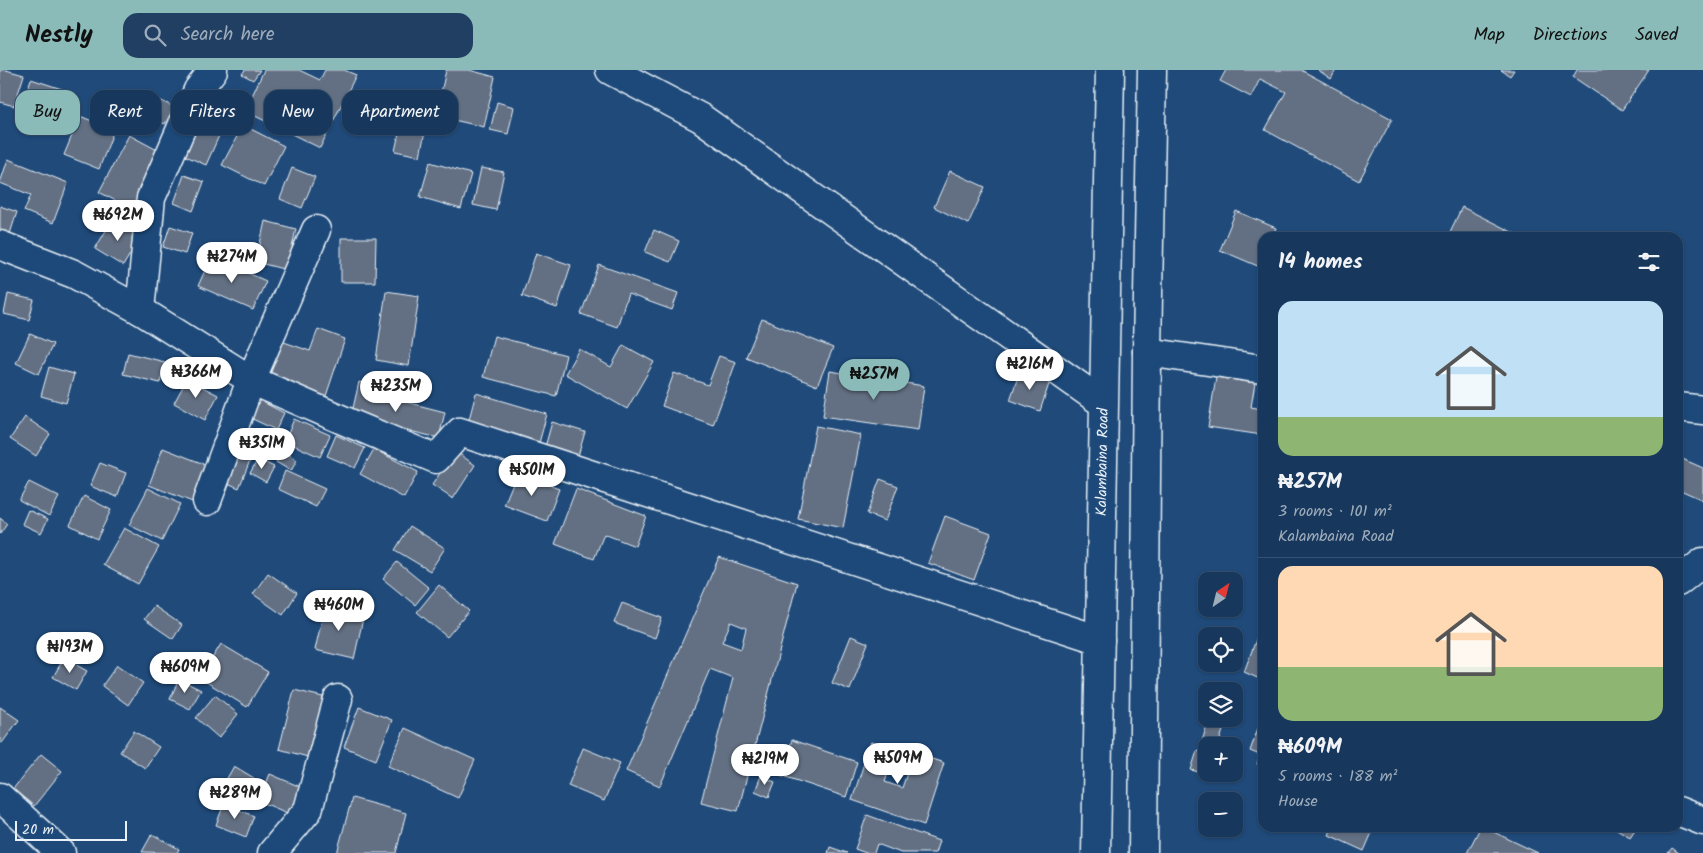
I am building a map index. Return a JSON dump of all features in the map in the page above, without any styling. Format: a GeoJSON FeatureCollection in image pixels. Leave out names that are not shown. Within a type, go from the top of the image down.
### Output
{"type":"FeatureCollection","features":[{"type":"Feature","properties":{"kind":"street"},"geometry":{"type":"LineString","coordinates":[[140,310],[152,198],[198,90],[213,70]]}},
{"type":"Feature","properties":{"kind":"street"},"geometry":{"type":"LineString","coordinates":[[610,70],[701,118],[1103,403]]}},
{"type":"Feature","properties":{"kind":"street","name":"Kalambaina Road"},"geometry":{"type":"LineString","coordinates":[[1096,853],[1110,70]]}},
{"type":"Feature","properties":{"kind":"street"},"geometry":{"type":"LineString","coordinates":[[1144,853],[1147,352],[1152,70]]}},
{"type":"Feature","properties":{"kind":"street"},"geometry":{"type":"LineString","coordinates":[[207,501],[251,380],[316,230]]}},
{"type":"Feature","properties":{"kind":"street"},"geometry":{"type":"LineString","coordinates":[[0,245],[74,274],[140,310],[251,380],[436,459],[460,432],[1100,640]]}},
{"type":"Feature","properties":{"kind":"street"},"geometry":{"type":"LineString","coordinates":[[1147,352],[1258,368]]}},
{"type":"Feature","properties":{"kind":"street"},"geometry":{"type":"LineString","coordinates":[[1683,408],[1703,410]]}},
{"type":"Feature","properties":{"kind":"street"},"geometry":{"type":"LineString","coordinates":[[1683,578],[1703,562]]}},
{"type":"Feature","properties":{"kind":"street"},"geometry":{"type":"LineString","coordinates":[[272,853],[308,810],[338,699]]}},
{"type":"Feature","properties":{"kind":"street"},"geometry":{"type":"LineString","coordinates":[[0,797],[61,853]]}},
{"type":"Feature","properties":{"kind":"street"},"geometry":{"type":"LineString","coordinates":[[1683,813],[1703,821]]}},
{"type":"Feature","properties":{"kind":"building"},"geometry":{"type":"Polygon","coordinates":[[[0,70],[24,75],[19,90],[15,90],[14,106],[0,102],[0,70]]]}},
{"type":"Feature","properties":{"kind":"building"},"geometry":{"type":"Polygon","coordinates":[[[245,70],[260,70],[253,80],[242,74],[245,70]]]}},
{"type":"Feature","properties":{"kind":"building"},"geometry":{"type":"Polygon","coordinates":[[[264,70],[299,70],[320,80],[325,70],[344,70],[356,75],[349,90],[342,90],[342,103],[332,124],[332,90],[264,90],[264,120],[254,115],[254,92],[264,70]]]}},
{"type":"Feature","properties":{"kind":"building"},"geometry":{"type":"Polygon","coordinates":[[[446,70],[469,70],[495,77],[484,127],[458,121],[458,90],[442,90],[446,70]]]}},
{"type":"Feature","properties":{"kind":"building"},"geometry":{"type":"Polygon","coordinates":[[[1226,70],[1301,70],[1392,119],[1359,181],[1265,130],[1286,92],[1260,79],[1251,97],[1220,81],[1226,70]]]}},
{"type":"Feature","properties":{"kind":"building"},"geometry":{"type":"Polygon","coordinates":[[[1318,70],[1336,70],[1331,79],[1318,70]]]}},
{"type":"Feature","properties":{"kind":"building"},"geometry":{"type":"Polygon","coordinates":[[[1501,70],[1514,70],[1510,76],[1501,70]]]}},
{"type":"Feature","properties":{"kind":"building"},"geometry":{"type":"Polygon","coordinates":[[[1577,70],[1649,70],[1622,110],[1573,77],[1577,70]]]}},
{"type":"Feature","properties":{"kind":"building"},"geometry":{"type":"Polygon","coordinates":[[[31,79],[65,90],[27,90],[31,79]]]}},
{"type":"Feature","properties":{"kind":"building"},"geometry":{"type":"Polygon","coordinates":[[[161,101],[171,106],[171,113],[165,124],[161,122],[161,101]]]}},
{"type":"Feature","properties":{"kind":"building"},"geometry":{"type":"Polygon","coordinates":[[[497,102],[514,107],[508,134],[490,130],[497,102]]]}},
{"type":"Feature","properties":{"kind":"building"},"geometry":{"type":"Polygon","coordinates":[[[80,116],[90,120],[90,135],[112,135],[99,169],[64,155],[72,135],[80,135],[80,116]]]}},
{"type":"Feature","properties":{"kind":"building"},"geometry":{"type":"Polygon","coordinates":[[[254,131],[284,146],[264,186],[222,165],[238,135],[254,135],[254,131]]]}},
{"type":"Feature","properties":{"kind":"building"},"geometry":{"type":"Polygon","coordinates":[[[129,135],[161,152],[131,209],[99,192],[129,135]]]}},
{"type":"Feature","properties":{"kind":"building"},"geometry":{"type":"Polygon","coordinates":[[[187,135],[219,135],[206,165],[179,153],[187,135]]]}},
{"type":"Feature","properties":{"kind":"building"},"geometry":{"type":"Polygon","coordinates":[[[294,135],[326,135],[320,148],[294,135]]]}},
{"type":"Feature","properties":{"kind":"building"},"geometry":{"type":"Polygon","coordinates":[[[399,135],[424,135],[420,156],[395,151],[399,135]]]}},
{"type":"Feature","properties":{"kind":"building"},"geometry":{"type":"Polygon","coordinates":[[[8,159],[68,183],[53,223],[24,211],[31,195],[0,183],[8,159]]]}},
{"type":"Feature","properties":{"kind":"building"},"geometry":{"type":"Polygon","coordinates":[[[430,162],[471,174],[461,209],[420,197],[430,162]]]}},
{"type":"Feature","properties":{"kind":"building"},"geometry":{"type":"Polygon","coordinates":[[[292,168],[315,177],[302,208],[280,199],[292,168]]]}},
{"type":"Feature","properties":{"kind":"building"},"geometry":{"type":"Polygon","coordinates":[[[481,168],[504,172],[496,210],[473,205],[481,168]]]}},
{"type":"Feature","properties":{"kind":"building"},"geometry":{"type":"Polygon","coordinates":[[[950,171],[985,187],[968,224],[934,207],[950,171]]]}},
{"type":"Feature","properties":{"kind":"building"},"geometry":{"type":"Polygon","coordinates":[[[184,175],[204,182],[193,211],[174,203],[184,175]]]}},
{"type":"Feature","properties":{"kind":"building"},"geometry":{"type":"Polygon","coordinates":[[[0,206],[17,212],[8,240],[0,237],[0,206]]]}},
{"type":"Feature","properties":{"kind":"building"},"geometry":{"type":"Polygon","coordinates":[[[1462,207],[1512,232],[1450,232],[1462,207]]]}},
{"type":"Feature","properties":{"kind":"building"},"geometry":{"type":"Polygon","coordinates":[[[1236,211],[1276,228],[1274,232],[1258,232],[1258,266],[1220,250],[1236,211]]]}},
{"type":"Feature","properties":{"kind":"building"},"geometry":{"type":"Polygon","coordinates":[[[114,217],[142,234],[123,266],[95,249],[114,217]]]}},
{"type":"Feature","properties":{"kind":"building"},"geometry":{"type":"Polygon","coordinates":[[[265,221],[296,229],[287,270],[256,262],[265,221]]]}},
{"type":"Feature","properties":{"kind":"building"},"geometry":{"type":"Polygon","coordinates":[[[170,226],[192,233],[185,254],[163,247],[170,226]]]}},
{"type":"Feature","properties":{"kind":"building"},"geometry":{"type":"Polygon","coordinates":[[[654,230],[679,241],[670,262],[645,252],[654,230]]]}},
{"type":"Feature","properties":{"kind":"building"},"geometry":{"type":"Polygon","coordinates":[[[341,238],[376,238],[375,282],[341,282],[341,238]]]}},
{"type":"Feature","properties":{"kind":"building"},"geometry":{"type":"Polygon","coordinates":[[[536,253],[571,265],[557,308],[522,296],[536,253]]]}},
{"type":"Feature","properties":{"kind":"building"},"geometry":{"type":"Polygon","coordinates":[[[211,257],[266,281],[253,310],[198,286],[211,257]]]}},
{"type":"Feature","properties":{"kind":"building"},"geometry":{"type":"Polygon","coordinates":[[[599,265],[678,293],[672,310],[628,294],[617,327],[581,314],[599,265]]]}},
{"type":"Feature","properties":{"kind":"building"},"geometry":{"type":"Polygon","coordinates":[[[386,291],[419,296],[409,366],[376,360],[386,291]]]}},
{"type":"Feature","properties":{"kind":"building"},"geometry":{"type":"Polygon","coordinates":[[[8,294],[34,300],[29,320],[4,314],[8,294]]]}},
{"type":"Feature","properties":{"kind":"building"},"geometry":{"type":"Polygon","coordinates":[[[762,319],[833,348],[817,386],[746,357],[762,319]]]}},
{"type":"Feature","properties":{"kind":"building"},"geometry":{"type":"Polygon","coordinates":[[[318,329],[345,339],[323,405],[266,384],[281,341],[310,351],[318,329]]]}},
{"type":"Feature","properties":{"kind":"building"},"geometry":{"type":"Polygon","coordinates":[[[30,334],[53,344],[39,374],[16,363],[30,334]]]}},
{"type":"Feature","properties":{"kind":"building"},"geometry":{"type":"Polygon","coordinates":[[[494,336],[566,355],[556,396],[483,377],[494,336]]]}},
{"type":"Feature","properties":{"kind":"building"},"geometry":{"type":"Polygon","coordinates":[[[623,345],[654,362],[627,409],[565,374],[579,349],[611,367],[623,345]]]}},
{"type":"Feature","properties":{"kind":"building"},"geometry":{"type":"Polygon","coordinates":[[[128,353],[165,362],[160,383],[123,374],[128,353]]]}},
{"type":"Feature","properties":{"kind":"building"},"geometry":{"type":"Polygon","coordinates":[[[719,356],[736,362],[713,425],[662,406],[674,373],[708,385],[719,356]]]}},
{"type":"Feature","properties":{"kind":"building"},"geometry":{"type":"Polygon","coordinates":[[[49,367],[74,374],[66,403],[41,396],[49,367]]]}},
{"type":"Feature","properties":{"kind":"building"},"geometry":{"type":"Polygon","coordinates":[[[830,371],[924,386],[918,430],[823,416],[830,371]]]}},
{"type":"Feature","properties":{"kind":"building"},"geometry":{"type":"Polygon","coordinates":[[[1020,371],[1050,381],[1040,411],[1010,400],[1020,371]]]}},
{"type":"Feature","properties":{"kind":"building"},"geometry":{"type":"Polygon","coordinates":[[[1216,377],[1255,383],[1251,407],[1258,408],[1258,434],[1208,427],[1216,377]]]}},
{"type":"Feature","properties":{"kind":"building"},"geometry":{"type":"Polygon","coordinates":[[[187,379],[218,395],[205,420],[174,403],[187,379]]]}},
{"type":"Feature","properties":{"kind":"building"},"geometry":{"type":"Polygon","coordinates":[[[359,382],[380,388],[378,395],[445,412],[439,438],[351,417],[359,382]]]}},
{"type":"Feature","properties":{"kind":"building"},"geometry":{"type":"Polygon","coordinates":[[[476,393],[547,414],[539,443],[468,423],[476,393]]]}},
{"type":"Feature","properties":{"kind":"building"},"geometry":{"type":"Polygon","coordinates":[[[255,398],[284,413],[276,430],[246,416],[255,398]]]}},
{"type":"Feature","properties":{"kind":"building"},"geometry":{"type":"Polygon","coordinates":[[[25,417],[50,434],[36,456],[10,439],[25,417]]]}},
{"type":"Feature","properties":{"kind":"building"},"geometry":{"type":"Polygon","coordinates":[[[294,419],[330,435],[320,457],[285,441],[294,419]]]}},
{"type":"Feature","properties":{"kind":"building"},"geometry":{"type":"Polygon","coordinates":[[[552,422],[585,432],[578,456],[545,447],[552,422]]]}},
{"type":"Feature","properties":{"kind":"building"},"geometry":{"type":"Polygon","coordinates":[[[816,426],[861,435],[843,528],[798,519],[816,426]]]}},
{"type":"Feature","properties":{"kind":"building"},"geometry":{"type":"Polygon","coordinates":[[[336,435],[365,448],[355,468],[327,456],[336,435]]]}},
{"type":"Feature","properties":{"kind":"building"},"geometry":{"type":"Polygon","coordinates":[[[163,448],[209,466],[195,503],[149,485],[163,448]]]}},
{"type":"Feature","properties":{"kind":"building"},"geometry":{"type":"Polygon","coordinates":[[[374,449],[418,472],[404,498],[360,474],[374,449]]]}},
{"type":"Feature","properties":{"kind":"building"},"geometry":{"type":"Polygon","coordinates":[[[233,450],[251,458],[239,488],[221,480],[233,450]]]}},
{"type":"Feature","properties":{"kind":"building"},"geometry":{"type":"Polygon","coordinates":[[[283,451],[297,460],[291,471],[276,462],[283,451]]]}},
{"type":"Feature","properties":{"kind":"building"},"geometry":{"type":"Polygon","coordinates":[[[455,451],[475,465],[453,499],[432,485],[455,451]]]}},
{"type":"Feature","properties":{"kind":"building"},"geometry":{"type":"Polygon","coordinates":[[[258,459],[274,467],[266,482],[250,473],[258,459]]]}},
{"type":"Feature","properties":{"kind":"building"},"geometry":{"type":"Polygon","coordinates":[[[1683,459],[1703,468],[1703,500],[1683,491],[1683,459]]]}},
{"type":"Feature","properties":{"kind":"building"},"geometry":{"type":"Polygon","coordinates":[[[100,463],[126,473],[117,497],[90,486],[100,463]]]}},
{"type":"Feature","properties":{"kind":"building"},"geometry":{"type":"Polygon","coordinates":[[[285,471],[325,489],[316,507],[278,489],[285,471]]]}},
{"type":"Feature","properties":{"kind":"building"},"geometry":{"type":"Polygon","coordinates":[[[517,473],[559,489],[547,521],[504,505],[517,473]]]}},
{"type":"Feature","properties":{"kind":"building"},"geometry":{"type":"Polygon","coordinates":[[[880,479],[898,486],[885,521],[867,514],[880,479]]]}},
{"type":"Feature","properties":{"kind":"building"},"geometry":{"type":"Polygon","coordinates":[[[29,482],[59,497],[49,516],[19,500],[29,482]]]}},
{"type":"Feature","properties":{"kind":"building"},"geometry":{"type":"Polygon","coordinates":[[[148,488],[180,504],[162,541],[129,525],[148,488]]]}},
{"type":"Feature","properties":{"kind":"building"},"geometry":{"type":"Polygon","coordinates":[[[576,489],[646,516],[635,546],[604,534],[594,559],[555,544],[576,489]]]}},
{"type":"Feature","properties":{"kind":"building"},"geometry":{"type":"Polygon","coordinates":[[[84,496],[111,510],[97,539],[70,525],[84,496]]]}},
{"type":"Feature","properties":{"kind":"building"},"geometry":{"type":"Polygon","coordinates":[[[28,510],[48,519],[41,533],[22,524],[28,510]]]}},
{"type":"Feature","properties":{"kind":"building"},"geometry":{"type":"Polygon","coordinates":[[[945,516],[991,533],[974,580],[928,563],[945,516]]]}},
{"type":"Feature","properties":{"kind":"building"},"geometry":{"type":"Polygon","coordinates":[[[0,518],[7,524],[0,534],[0,518]]]}},
{"type":"Feature","properties":{"kind":"building"},"geometry":{"type":"Polygon","coordinates":[[[410,526],[445,548],[430,571],[395,550],[410,526]]]}},
{"type":"Feature","properties":{"kind":"building"},"geometry":{"type":"Polygon","coordinates":[[[124,528],[159,547],[138,584],[103,565],[124,528]]]}},
{"type":"Feature","properties":{"kind":"building"},"geometry":{"type":"Polygon","coordinates":[[[719,557],[797,583],[738,811],[701,802],[733,678],[710,669],[660,786],[626,771],[719,557]],[[731,622],[722,642],[741,649],[746,628],[731,622]]]}},
{"type":"Feature","properties":{"kind":"building"},"geometry":{"type":"Polygon","coordinates":[[[397,562],[429,588],[415,605],[383,579],[397,562]]]}},
{"type":"Feature","properties":{"kind":"building"},"geometry":{"type":"Polygon","coordinates":[[[268,573],[297,593],[283,615],[253,594],[268,573]]]}},
{"type":"Feature","properties":{"kind":"building"},"geometry":{"type":"Polygon","coordinates":[[[439,585],[469,611],[447,637],[417,612],[439,585]]]}},
{"type":"Feature","properties":{"kind":"building"},"geometry":{"type":"Polygon","coordinates":[[[622,603],[662,618],[655,638],[614,623],[622,603]]]}},
{"type":"Feature","properties":{"kind":"building"},"geometry":{"type":"Polygon","coordinates":[[[325,605],[364,614],[354,659],[315,650],[325,605]]]}},
{"type":"Feature","properties":{"kind":"building"},"geometry":{"type":"Polygon","coordinates":[[[154,606],[182,625],[173,639],[144,619],[154,606]]]}},
{"type":"Feature","properties":{"kind":"building"},"geometry":{"type":"Polygon","coordinates":[[[1258,634],[1258,678],[1244,672],[1258,634]]]}},
{"type":"Feature","properties":{"kind":"building"},"geometry":{"type":"Polygon","coordinates":[[[851,636],[868,643],[850,690],[832,683],[851,636]]]}},
{"type":"Feature","properties":{"kind":"building"},"geometry":{"type":"Polygon","coordinates":[[[221,644],[268,672],[247,707],[200,678],[221,644]]]}},
{"type":"Feature","properties":{"kind":"building"},"geometry":{"type":"Polygon","coordinates":[[[64,658],[87,671],[76,690],[53,677],[64,658]]]}},
{"type":"Feature","properties":{"kind":"building"},"geometry":{"type":"Polygon","coordinates":[[[117,665],[143,683],[128,705],[102,686],[117,665]]]}},
{"type":"Feature","properties":{"kind":"building"},"geometry":{"type":"Polygon","coordinates":[[[179,679],[201,690],[190,709],[170,699],[179,679]]]}},
{"type":"Feature","properties":{"kind":"building"},"geometry":{"type":"Polygon","coordinates":[[[294,690],[331,699],[315,759],[279,749],[294,690]]]}},
{"type":"Feature","properties":{"kind":"building"},"geometry":{"type":"Polygon","coordinates":[[[215,695],[238,714],[219,738],[196,718],[215,695]]]}},
{"type":"Feature","properties":{"kind":"building"},"geometry":{"type":"Polygon","coordinates":[[[0,707],[19,720],[2,743],[0,742],[0,707]]]}},
{"type":"Feature","properties":{"kind":"building"},"geometry":{"type":"Polygon","coordinates":[[[359,707],[392,720],[376,760],[344,747],[359,707]]]}},
{"type":"Feature","properties":{"kind":"building"},"geometry":{"type":"Polygon","coordinates":[[[1206,727],[1224,727],[1221,737],[1203,737],[1206,727]]]}},
{"type":"Feature","properties":{"kind":"building"},"geometry":{"type":"Polygon","coordinates":[[[405,728],[475,760],[458,798],[388,766],[405,728]]]}},
{"type":"Feature","properties":{"kind":"building"},"geometry":{"type":"Polygon","coordinates":[[[1258,728],[1258,754],[1250,751],[1258,728]]]}},
{"type":"Feature","properties":{"kind":"building"},"geometry":{"type":"Polygon","coordinates":[[[134,731],[159,747],[145,768],[120,752],[134,731]]]}},
{"type":"Feature","properties":{"kind":"building"},"geometry":{"type":"Polygon","coordinates":[[[792,740],[857,762],[846,797],[780,775],[792,740]]]}},
{"type":"Feature","properties":{"kind":"building"},"geometry":{"type":"Polygon","coordinates":[[[871,742],[895,751],[885,782],[902,788],[914,753],[944,763],[924,825],[852,800],[871,742]]]}},
{"type":"Feature","properties":{"kind":"building"},"geometry":{"type":"Polygon","coordinates":[[[583,748],[620,763],[604,801],[568,786],[583,748]]]}},
{"type":"Feature","properties":{"kind":"building"},"geometry":{"type":"Polygon","coordinates":[[[1197,751],[1198,751],[1198,772],[1191,770],[1197,751]]]}},
{"type":"Feature","properties":{"kind":"building"},"geometry":{"type":"Polygon","coordinates":[[[41,754],[62,771],[34,806],[13,789],[41,754]]]}},
{"type":"Feature","properties":{"kind":"building"},"geometry":{"type":"Polygon","coordinates":[[[234,766],[254,778],[241,800],[221,789],[234,766]]]}},
{"type":"Feature","properties":{"kind":"building"},"geometry":{"type":"Polygon","coordinates":[[[270,774],[303,788],[292,815],[259,801],[270,774]]]}},
{"type":"Feature","properties":{"kind":"building"},"geometry":{"type":"Polygon","coordinates":[[[761,776],[775,782],[769,797],[755,791],[761,776]]]}},
{"type":"Feature","properties":{"kind":"building"},"geometry":{"type":"Polygon","coordinates":[[[352,798],[406,813],[396,853],[337,853],[352,798]]]}},
{"type":"Feature","properties":{"kind":"building"},"geometry":{"type":"Polygon","coordinates":[[[224,804],[254,816],[246,837],[216,825],[224,804]]]}},
{"type":"Feature","properties":{"kind":"building"},"geometry":{"type":"Polygon","coordinates":[[[867,815],[939,841],[935,853],[901,853],[877,844],[874,853],[866,853],[855,849],[867,815]]]}},
{"type":"Feature","properties":{"kind":"building"},"geometry":{"type":"Polygon","coordinates":[[[1330,832],[1372,832],[1364,851],[1329,835],[1330,832]]]}},
{"type":"Feature","properties":{"kind":"building"},"geometry":{"type":"Polygon","coordinates":[[[1478,832],[1493,832],[1538,853],[1467,853],[1478,832]]]}},
{"type":"Feature","properties":{"kind":"building"},"geometry":{"type":"Polygon","coordinates":[[[1622,832],[1633,832],[1630,837],[1622,832]]]}},
{"type":"Feature","properties":{"kind":"building"},"geometry":{"type":"Polygon","coordinates":[[[152,834],[179,849],[177,853],[142,852],[152,834]]]}},
{"type":"Feature","properties":{"kind":"building"},"geometry":{"type":"Polygon","coordinates":[[[830,847],[847,853],[828,853],[830,847]]]}},
{"type":"Feature","properties":{"kind":"building"},"geometry":{"type":"Polygon","coordinates":[[[1672,848],[1679,853],[1668,853],[1672,848]]]}}]}
